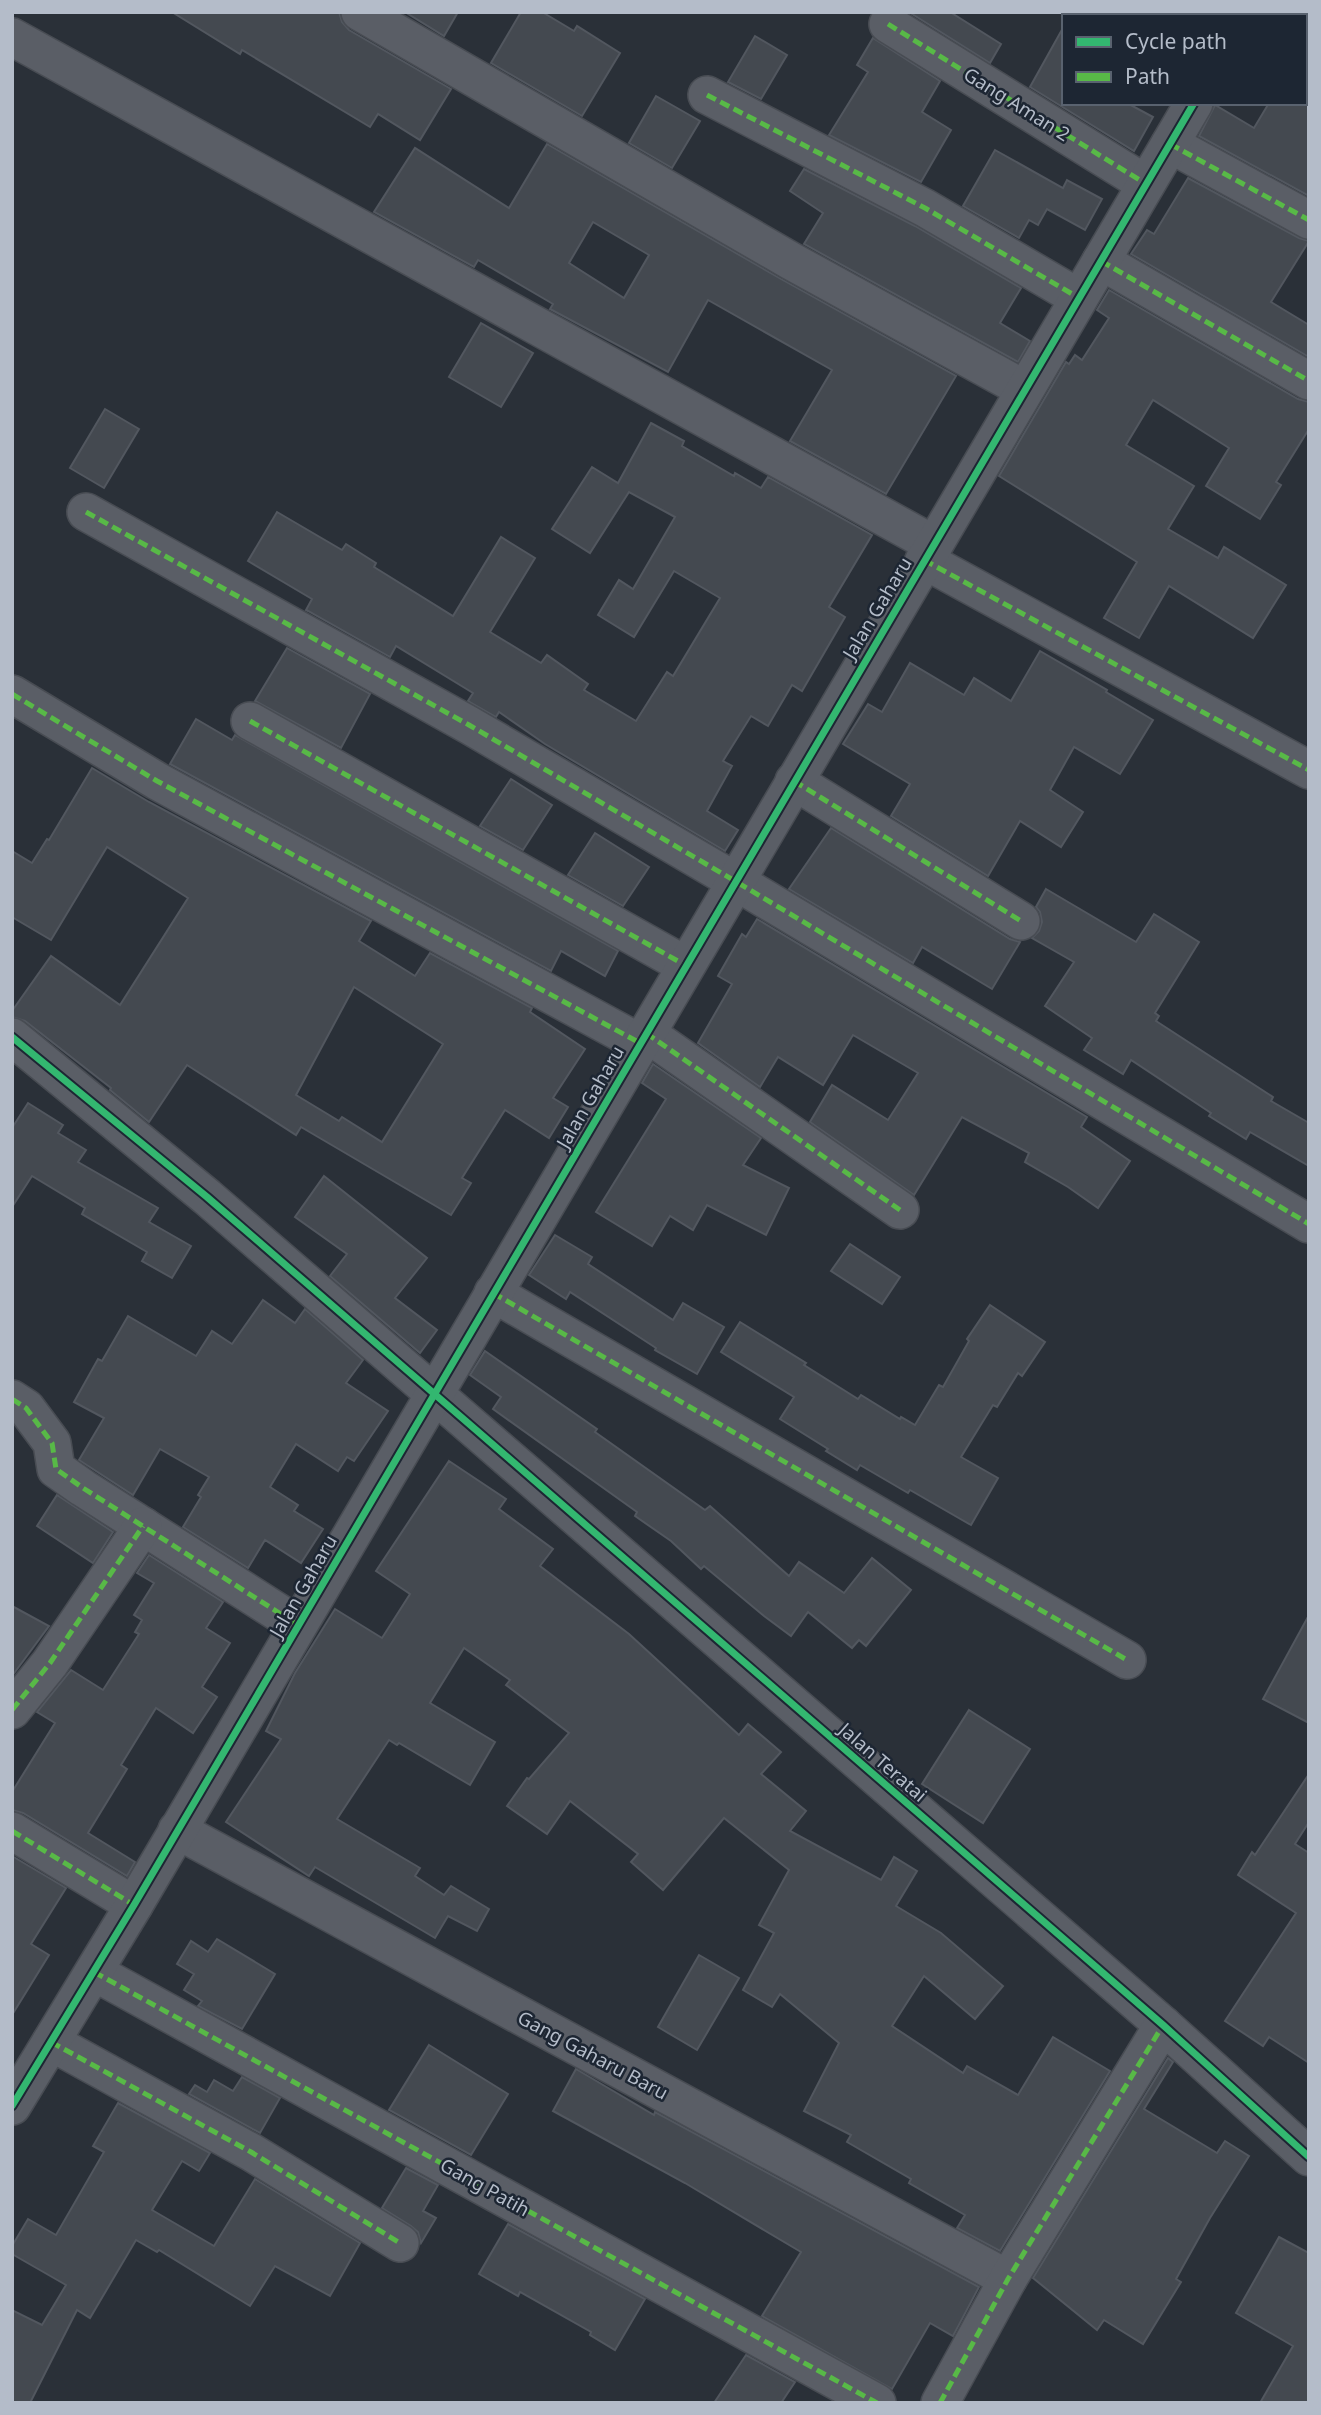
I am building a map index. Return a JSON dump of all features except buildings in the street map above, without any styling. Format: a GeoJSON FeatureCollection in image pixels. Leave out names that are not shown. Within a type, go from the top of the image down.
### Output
{"type":"FeatureCollection","features":[{"type":"Feature","properties":{"kind":"street"},"geometry":{"type":"LineString","coordinates":[[360,12],[791,261],[1024,389]]}},
{"type":"Feature","properties":{"kind":"street","name":"Gang Aman 2"},"geometry":{"type":"LineString","coordinates":[[888,24],[1146,184]]}},
{"type":"Feature","properties":{"kind":"street"},"geometry":{"type":"LineString","coordinates":[[12,37],[929,552],[1309,770]]}},
{"type":"Feature","properties":{"kind":"street"},"geometry":{"type":"LineString","coordinates":[[707,95],[925,208],[1079,298]]}},
{"type":"Feature","properties":{"kind":"street","name":"Jalan Gaharu"},"geometry":{"type":"LineString","coordinates":[[12,2106],[134,1905],[1193,105]]}},
{"type":"Feature","properties":{"kind":"street"},"geometry":{"type":"LineString","coordinates":[[1170,144],[1309,220]]}},
{"type":"Feature","properties":{"kind":"street"},"geometry":{"type":"LineString","coordinates":[[1101,261],[1309,381]]}},
{"type":"Feature","properties":{"kind":"street"},"geometry":{"type":"LineString","coordinates":[[86,512],[469,725],[736,881],[1309,1224]]}},
{"type":"Feature","properties":{"kind":"street"},"geometry":{"type":"LineString","coordinates":[[12,694],[157,781],[643,1038],[900,1210]]}},
{"type":"Feature","properties":{"kind":"street"},"geometry":{"type":"LineString","coordinates":[[250,721],[685,965]]}},
{"type":"Feature","properties":{"kind":"street"},"geometry":{"type":"LineString","coordinates":[[794,781],[1021,921]]}},
{"type":"Feature","properties":{"kind":"street","name":"Jalan Teratai"},"geometry":{"type":"LineString","coordinates":[[12,1037],[207,1197],[1163,2025],[1309,2157]]}},
{"type":"Feature","properties":{"kind":"street"},"geometry":{"type":"LineString","coordinates":[[493,1293],[1127,1660]]}},
{"type":"Feature","properties":{"kind":"street"},"geometry":{"type":"LineString","coordinates":[[12,1399],[26,1408],[52,1443],[56,1469],[298,1625]]}},
{"type":"Feature","properties":{"kind":"street"},"geometry":{"type":"LineString","coordinates":[[12,1710],[50,1663],[143,1526]]}},
{"type":"Feature","properties":{"kind":"street","name":"Gang Gaharu Baru"},"geometry":{"type":"LineString","coordinates":[[177,1830],[1008,2279]]}},
{"type":"Feature","properties":{"kind":"street"},"geometry":{"type":"LineString","coordinates":[[12,1831],[134,1905]]}},
{"type":"Feature","properties":{"kind":"street","name":"Gang Patih"},"geometry":{"type":"LineString","coordinates":[[94,1972],[877,2403]]}},
{"type":"Feature","properties":{"kind":"street"},"geometry":{"type":"LineString","coordinates":[[940,2403],[1008,2279],[1163,2025]]}},
{"type":"Feature","properties":{"kind":"street"},"geometry":{"type":"LineString","coordinates":[[51,2042],[251,2152],[400,2243]]}},
{"type":"Feature","properties":{"kind":"marked path"},"geometry":{"type":"LineString","coordinates":[[888,24],[1146,184]]}},
{"type":"Feature","properties":{"kind":"marked path"},"geometry":{"type":"LineString","coordinates":[[707,95],[925,208],[1079,298]]}},
{"type":"Feature","properties":{"kind":"marked path"},"geometry":{"type":"LineString","coordinates":[[1170,144],[1309,220]]}},
{"type":"Feature","properties":{"kind":"marked path"},"geometry":{"type":"LineString","coordinates":[[1101,261],[1309,381]]}},
{"type":"Feature","properties":{"kind":"marked path"},"geometry":{"type":"LineString","coordinates":[[86,512],[469,725],[1309,1224]]}},
{"type":"Feature","properties":{"kind":"marked path"},"geometry":{"type":"LineString","coordinates":[[924,560],[1309,770]]}},
{"type":"Feature","properties":{"kind":"marked path"},"geometry":{"type":"LineString","coordinates":[[12,694],[157,781],[640,1043]]}},
{"type":"Feature","properties":{"kind":"marked path"},"geometry":{"type":"LineString","coordinates":[[250,721],[685,965]]}},
{"type":"Feature","properties":{"kind":"marked path"},"geometry":{"type":"LineString","coordinates":[[794,781],[1021,921]]}},
{"type":"Feature","properties":{"kind":"marked path"},"geometry":{"type":"LineString","coordinates":[[646,1033],[900,1210]]}},
{"type":"Feature","properties":{"kind":"marked path"},"geometry":{"type":"LineString","coordinates":[[493,1293],[1127,1660]]}},
{"type":"Feature","properties":{"kind":"marked path"},"geometry":{"type":"LineString","coordinates":[[12,1399],[26,1408],[52,1443],[56,1469],[298,1625]]}},
{"type":"Feature","properties":{"kind":"marked path"},"geometry":{"type":"LineString","coordinates":[[12,1710],[50,1663],[143,1526]]}},
{"type":"Feature","properties":{"kind":"marked path"},"geometry":{"type":"LineString","coordinates":[[12,1831],[134,1905]]}},
{"type":"Feature","properties":{"kind":"marked path"},"geometry":{"type":"LineString","coordinates":[[94,1972],[877,2403]]}},
{"type":"Feature","properties":{"kind":"marked path"},"geometry":{"type":"LineString","coordinates":[[940,2403],[1008,2279],[1163,2025]]}},
{"type":"Feature","properties":{"kind":"marked path"},"geometry":{"type":"LineString","coordinates":[[51,2042],[251,2152],[400,2243]]}},
{"type":"Feature","properties":{"kind":"cycle path"},"geometry":{"type":"LineString","coordinates":[[12,2106],[134,1905],[1193,105]]}},
{"type":"Feature","properties":{"kind":"cycle path"},"geometry":{"type":"LineString","coordinates":[[12,1037],[207,1197],[1163,2025],[1309,2157]]}}]}
